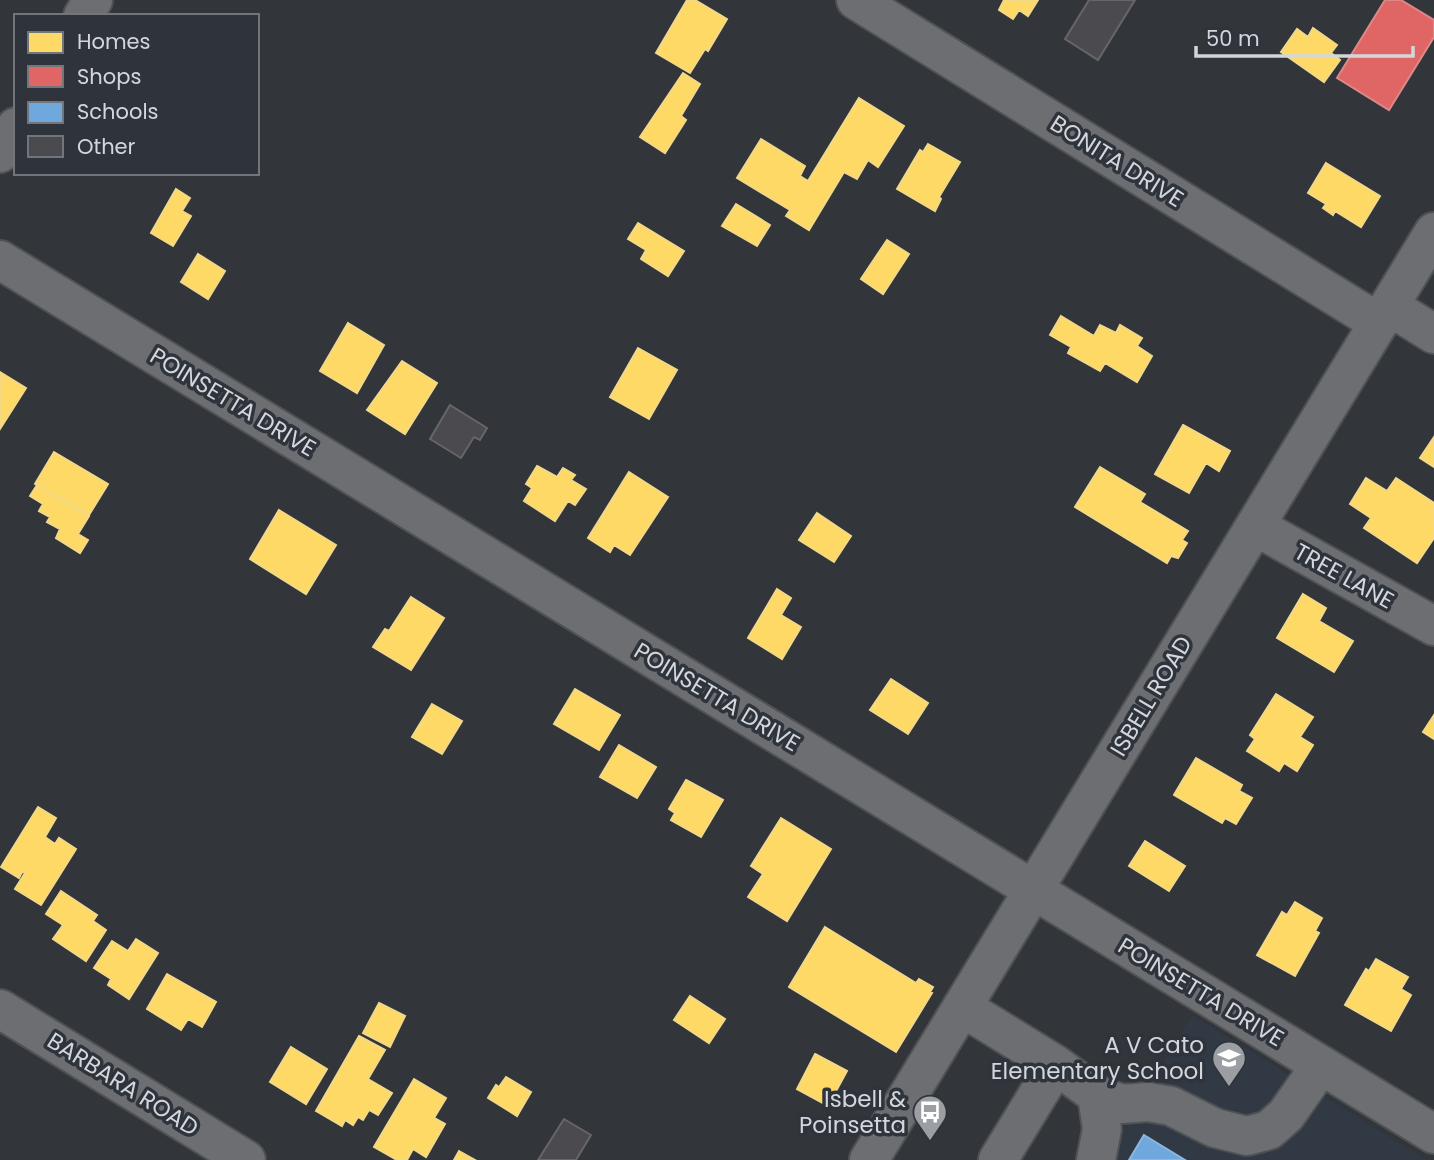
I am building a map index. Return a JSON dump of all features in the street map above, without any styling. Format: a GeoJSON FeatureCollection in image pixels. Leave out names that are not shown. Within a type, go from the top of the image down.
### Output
{"type":"FeatureCollection","features":[{"type":"Feature","properties":{"kind":"street","name":"BONITA DRIVE"},"geometry":{"type":"LineString","coordinates":[[856,0],[1384,314],[1434,334]]}},
{"type":"Feature","properties":{"kind":"street"},"geometry":{"type":"LineString","coordinates":[[0,153],[14,130]]}},
{"type":"Feature","properties":{"kind":"street","name":"ISBELL ROAD"},"geometry":{"type":"LineString","coordinates":[[869,1160],[1434,232]]}},
{"type":"Feature","properties":{"kind":"street","name":"POINSETTA DRIVE"},"geometry":{"type":"LineString","coordinates":[[0,260],[1434,1134]]}},
{"type":"Feature","properties":{"kind":"street","name":"TREE LANE"},"geometry":{"type":"LineString","coordinates":[[1255,526],[1434,626]]}},
{"type":"Feature","properties":{"kind":"street"},"geometry":{"type":"LineString","coordinates":[[962,1006],[1056,1065],[1097,1095],[1122,1104],[1148,1102],[1171,1106],[1215,1128],[1247,1136],[1269,1130],[1286,1115],[1321,1065]]}},
{"type":"Feature","properties":{"kind":"street","name":"BARBARA ROAD"},"geometry":{"type":"LineString","coordinates":[[0,1009],[246,1160]]}},
{"type":"Feature","properties":{"kind":"street"},"geometry":{"type":"LineString","coordinates":[[998,1160],[1056,1065]]}},
{"type":"Feature","properties":{"kind":"street"},"geometry":{"type":"LineString","coordinates":[[1096,1160],[1102,1129],[1097,1095]]}},
{"type":"Feature","properties":{"kind":"shaded area","name":"A V Cato Elementary School"},"geometry":{"type":"Polygon","coordinates":[[[1192,1015],[1427,1160],[1104,1160],[1192,1015]]]}},
{"type":"Feature","properties":{"kind":"building: Homes"},"geometry":{"type":"Polygon","coordinates":[[[687,0],[695,0],[727,19],[708,51],[705,49],[690,73],[656,53],[687,0]]]}},
{"type":"Feature","properties":{"kind":"building: Homes"},"geometry":{"type":"Polygon","coordinates":[[[1004,0],[1038,0],[1028,16],[1019,10],[1013,19],[999,10],[1004,0]]]}},
{"type":"Feature","properties":{"kind":"building: Homes"},"geometry":{"type":"Polygon","coordinates":[[[1313,28],[1337,45],[1331,53],[1340,60],[1324,82],[1281,52],[1297,29],[1308,37],[1313,28]]]}},
{"type":"Feature","properties":{"kind":"building: Homes"},"geometry":{"type":"Polygon","coordinates":[[[683,73],[700,84],[681,116],[686,120],[665,153],[640,137],[683,73]]]}},
{"type":"Feature","properties":{"kind":"building: Homes"},"geometry":{"type":"Polygon","coordinates":[[[859,98],[904,126],[878,167],[868,160],[857,179],[844,172],[809,230],[786,216],[790,210],[737,178],[761,139],[805,166],[800,176],[808,181],[859,98]]]}},
{"type":"Feature","properties":{"kind":"building: Homes"},"geometry":{"type":"Polygon","coordinates":[[[928,144],[960,162],[939,197],[941,199],[935,211],[897,189],[920,150],[923,152],[928,144]]]}},
{"type":"Feature","properties":{"kind":"building: Homes"},"geometry":{"type":"Polygon","coordinates":[[[1326,163],[1380,196],[1361,227],[1335,211],[1333,215],[1323,208],[1326,204],[1308,193],[1326,163]]]}},
{"type":"Feature","properties":{"kind":"building: Homes"},"geometry":{"type":"Polygon","coordinates":[[[176,189],[190,198],[182,211],[191,216],[173,246],[151,233],[176,189]]]}},
{"type":"Feature","properties":{"kind":"building: Homes"},"geometry":{"type":"Polygon","coordinates":[[[736,204],[770,225],[757,246],[722,226],[736,204]]]}},
{"type":"Feature","properties":{"kind":"building: Homes"},"geometry":{"type":"Polygon","coordinates":[[[638,223],[684,251],[668,276],[641,259],[646,250],[628,239],[638,223]]]}},
{"type":"Feature","properties":{"kind":"building: Homes"},"geometry":{"type":"Polygon","coordinates":[[[887,240],[909,254],[883,294],[861,279],[887,240]]]}},
{"type":"Feature","properties":{"kind":"building: Homes"},"geometry":{"type":"Polygon","coordinates":[[[198,254],[225,271],[208,299],[181,282],[198,254]]]}},
{"type":"Feature","properties":{"kind":"building: Homes"},"geometry":{"type":"Polygon","coordinates":[[[1061,316],[1094,336],[1100,325],[1116,333],[1120,325],[1142,338],[1137,346],[1152,356],[1137,382],[1105,363],[1100,371],[1068,353],[1071,347],[1050,335],[1061,316]]]}},
{"type":"Feature","properties":{"kind":"building: Homes"},"geometry":{"type":"Polygon","coordinates":[[[348,323],[384,345],[357,393],[320,371],[348,323]]]}},
{"type":"Feature","properties":{"kind":"building: Homes"},"geometry":{"type":"Polygon","coordinates":[[[638,348],[677,370],[649,419],[610,397],[638,348]]]}},
{"type":"Feature","properties":{"kind":"building: Homes"},"geometry":{"type":"Polygon","coordinates":[[[402,361],[437,383],[405,434],[367,410],[402,361]]]}},
{"type":"Feature","properties":{"kind":"building: Homes"},"geometry":{"type":"Polygon","coordinates":[[[0,372],[26,388],[0,429],[0,372]]]}},
{"type":"Feature","properties":{"kind":"building: Homes"},"geometry":{"type":"Polygon","coordinates":[[[1183,425],[1230,451],[1219,471],[1206,463],[1189,493],[1155,474],[1183,425]]]}},
{"type":"Feature","properties":{"kind":"building: Homes"},"geometry":{"type":"Polygon","coordinates":[[[1434,437],[1434,467],[1420,458],[1434,437]]]}},
{"type":"Feature","properties":{"kind":"building: Homes"},"geometry":{"type":"Polygon","coordinates":[[[54,452],[108,484],[89,515],[35,484],[54,452]]]}},
{"type":"Feature","properties":{"kind":"building: Homes"},"geometry":{"type":"Polygon","coordinates":[[[537,466],[557,477],[563,468],[575,475],[571,480],[586,489],[575,505],[568,501],[555,521],[524,501],[532,488],[526,484],[537,466]]]}},
{"type":"Feature","properties":{"kind":"building: Homes"},"geometry":{"type":"Polygon","coordinates":[[[1100,467],[1145,494],[1140,502],[1188,531],[1182,540],[1187,543],[1178,558],[1171,556],[1167,563],[1075,507],[1100,467]]]}},
{"type":"Feature","properties":{"kind":"building: Homes"},"geometry":{"type":"Polygon","coordinates":[[[629,472],[668,497],[630,555],[614,545],[610,552],[588,538],[629,472]]]}},
{"type":"Feature","properties":{"kind":"building: Homes"},"geometry":{"type":"Polygon","coordinates":[[[1366,478],[1387,491],[1396,478],[1434,503],[1434,538],[1417,563],[1364,528],[1371,518],[1350,504],[1366,478]]]}},
{"type":"Feature","properties":{"kind":"building: Homes"},"geometry":{"type":"Polygon","coordinates":[[[37,485],[89,516],[78,534],[88,540],[80,553],[56,538],[60,529],[47,522],[50,517],[39,511],[43,504],[30,496],[37,485]]]}},
{"type":"Feature","properties":{"kind":"building: Homes"},"geometry":{"type":"Polygon","coordinates":[[[279,510],[336,545],[306,594],[250,559],[279,510]]]}},
{"type":"Feature","properties":{"kind":"building: Homes"},"geometry":{"type":"Polygon","coordinates":[[[817,513],[851,536],[834,562],[799,540],[817,513]]]}},
{"type":"Feature","properties":{"kind":"building: Homes"},"geometry":{"type":"Polygon","coordinates":[[[777,589],[791,598],[781,615],[801,627],[782,659],[748,638],[777,589]]]}},
{"type":"Feature","properties":{"kind":"building: Homes"},"geometry":{"type":"Polygon","coordinates":[[[1303,594],[1326,608],[1319,621],[1353,641],[1334,672],[1277,638],[1303,594]]]}},
{"type":"Feature","properties":{"kind":"building: Homes"},"geometry":{"type":"Polygon","coordinates":[[[411,597],[444,618],[411,670],[373,647],[385,629],[389,631],[411,597]]]}},
{"type":"Feature","properties":{"kind":"building: Homes"},"geometry":{"type":"Polygon","coordinates":[[[891,679],[928,703],[908,734],[870,710],[891,679]]]}},
{"type":"Feature","properties":{"kind":"building: Homes"},"geometry":{"type":"Polygon","coordinates":[[[575,689],[620,715],[599,750],[554,724],[575,689]]]}},
{"type":"Feature","properties":{"kind":"building: Homes"},"geometry":{"type":"Polygon","coordinates":[[[1276,694],[1313,717],[1300,737],[1313,745],[1297,771],[1284,763],[1279,771],[1247,751],[1255,739],[1250,735],[1276,694]]]}},
{"type":"Feature","properties":{"kind":"building: Homes"},"geometry":{"type":"Polygon","coordinates":[[[432,704],[462,721],[442,754],[412,737],[432,704]]]}},
{"type":"Feature","properties":{"kind":"building: Homes"},"geometry":{"type":"Polygon","coordinates":[[[1434,715],[1434,739],[1423,732],[1434,715]]]}},
{"type":"Feature","properties":{"kind":"building: Homes"},"geometry":{"type":"Polygon","coordinates":[[[619,745],[656,767],[637,798],[600,777],[619,745]]]}},
{"type":"Feature","properties":{"kind":"building: Homes"},"geometry":{"type":"Polygon","coordinates":[[[1196,758],[1242,785],[1239,791],[1252,798],[1236,824],[1225,818],[1222,823],[1174,795],[1196,758]]]}},
{"type":"Feature","properties":{"kind":"building: Homes"},"geometry":{"type":"Polygon","coordinates":[[[686,780],[723,800],[701,837],[671,820],[675,813],[669,809],[686,780]]]}},
{"type":"Feature","properties":{"kind":"building: Homes"},"geometry":{"type":"Polygon","coordinates":[[[38,807],[56,818],[45,837],[55,844],[59,838],[76,849],[41,905],[15,889],[25,873],[22,872],[19,878],[1,867],[38,807]]]}},
{"type":"Feature","properties":{"kind":"building: Homes"},"geometry":{"type":"Polygon","coordinates":[[[781,818],[831,849],[787,921],[748,897],[763,874],[751,866],[781,818]]]}},
{"type":"Feature","properties":{"kind":"building: Homes"},"geometry":{"type":"Polygon","coordinates":[[[1145,841],[1185,866],[1169,891],[1129,866],[1145,841]]]}},
{"type":"Feature","properties":{"kind":"building: Homes"},"geometry":{"type":"Polygon","coordinates":[[[61,891],[97,915],[93,921],[106,930],[86,961],[53,939],[63,925],[46,914],[61,891]]]}},
{"type":"Feature","properties":{"kind":"building: Homes"},"geometry":{"type":"Polygon","coordinates":[[[1295,902],[1322,918],[1315,931],[1319,933],[1295,976],[1257,955],[1282,912],[1287,915],[1295,902]]]}},
{"type":"Feature","properties":{"kind":"building: Homes"},"geometry":{"type":"Polygon","coordinates":[[[825,927],[916,983],[919,979],[933,987],[896,1052],[789,987],[825,927]]]}},
{"type":"Feature","properties":{"kind":"building: Homes"},"geometry":{"type":"Polygon","coordinates":[[[136,939],[158,953],[129,999],[108,985],[111,979],[94,968],[112,941],[128,951],[136,939]]]}},
{"type":"Feature","properties":{"kind":"building: Homes"},"geometry":{"type":"Polygon","coordinates":[[[1376,959],[1408,977],[1401,989],[1411,995],[1391,1031],[1345,1005],[1366,969],[1369,971],[1376,959]]]}},
{"type":"Feature","properties":{"kind":"building: Homes"},"geometry":{"type":"Polygon","coordinates":[[[167,974],[216,1002],[202,1027],[188,1019],[181,1030],[147,1009],[167,974]]]}},
{"type":"Feature","properties":{"kind":"building: Homes"},"geometry":{"type":"Polygon","coordinates":[[[690,996],[725,1019],[709,1043],[674,1020],[690,996]]]}},
{"type":"Feature","properties":{"kind":"building: Homes"},"geometry":{"type":"Polygon","coordinates":[[[379,1003],[405,1016],[390,1047],[363,1033],[379,1003]]]}},
{"type":"Feature","properties":{"kind":"building: Homes"},"geometry":{"type":"Polygon","coordinates":[[[359,1036],[385,1050],[368,1079],[392,1093],[378,1115],[369,1110],[363,1120],[358,1117],[353,1125],[345,1120],[342,1126],[316,1111],[359,1036]]]}},
{"type":"Feature","properties":{"kind":"building: Homes"},"geometry":{"type":"Polygon","coordinates":[[[291,1047],[327,1069],[306,1104],[270,1082],[291,1047]]]}},
{"type":"Feature","properties":{"kind":"building: Homes"},"geometry":{"type":"Polygon","coordinates":[[[815,1054],[847,1071],[828,1106],[797,1089],[815,1054]]]}},
{"type":"Feature","properties":{"kind":"building: Homes"},"geometry":{"type":"Polygon","coordinates":[[[506,1077],[531,1092],[517,1116],[488,1098],[496,1085],[499,1087],[506,1077]]]}},
{"type":"Feature","properties":{"kind":"building: Homes"},"geometry":{"type":"Polygon","coordinates":[[[414,1079],[446,1098],[434,1118],[445,1124],[426,1157],[413,1149],[407,1160],[397,1160],[374,1147],[414,1079]]]}},
{"type":"Feature","properties":{"kind":"building: Homes"},"geometry":{"type":"Polygon","coordinates":[[[459,1151],[475,1160],[454,1160],[459,1151]]]}},
{"type":"Feature","properties":{"kind":"building: Shops"},"geometry":{"type":"Polygon","coordinates":[[[1385,0],[1401,0],[1434,20],[1434,37],[1389,110],[1337,78],[1385,0]]]}},
{"type":"Feature","properties":{"kind":"building: Schools"},"geometry":{"type":"Polygon","coordinates":[[[1144,1135],[1185,1160],[1129,1160],[1144,1135]]]}},
{"type":"Feature","properties":{"kind":"building: Other"},"geometry":{"type":"Polygon","coordinates":[[[1089,0],[1135,0],[1098,60],[1065,39],[1089,0]]]}},
{"type":"Feature","properties":{"kind":"building: Other"},"geometry":{"type":"Polygon","coordinates":[[[450,405],[487,428],[480,440],[474,437],[461,458],[430,439],[450,405]]]}},
{"type":"Feature","properties":{"kind":"building: Other"},"geometry":{"type":"Polygon","coordinates":[[[564,1119],[591,1135],[576,1160],[538,1160],[564,1119]]]}},
{"type":"Feature","properties":{"kind":"place","name":"A V Cato Elementary School"},"geometry":{"type":"Point","coordinates":[1229,1088]}},
{"type":"Feature","properties":{"kind":"place","name":"Isbell & Poinsetta"},"geometry":{"type":"Point","coordinates":[930,1142]}}]}
